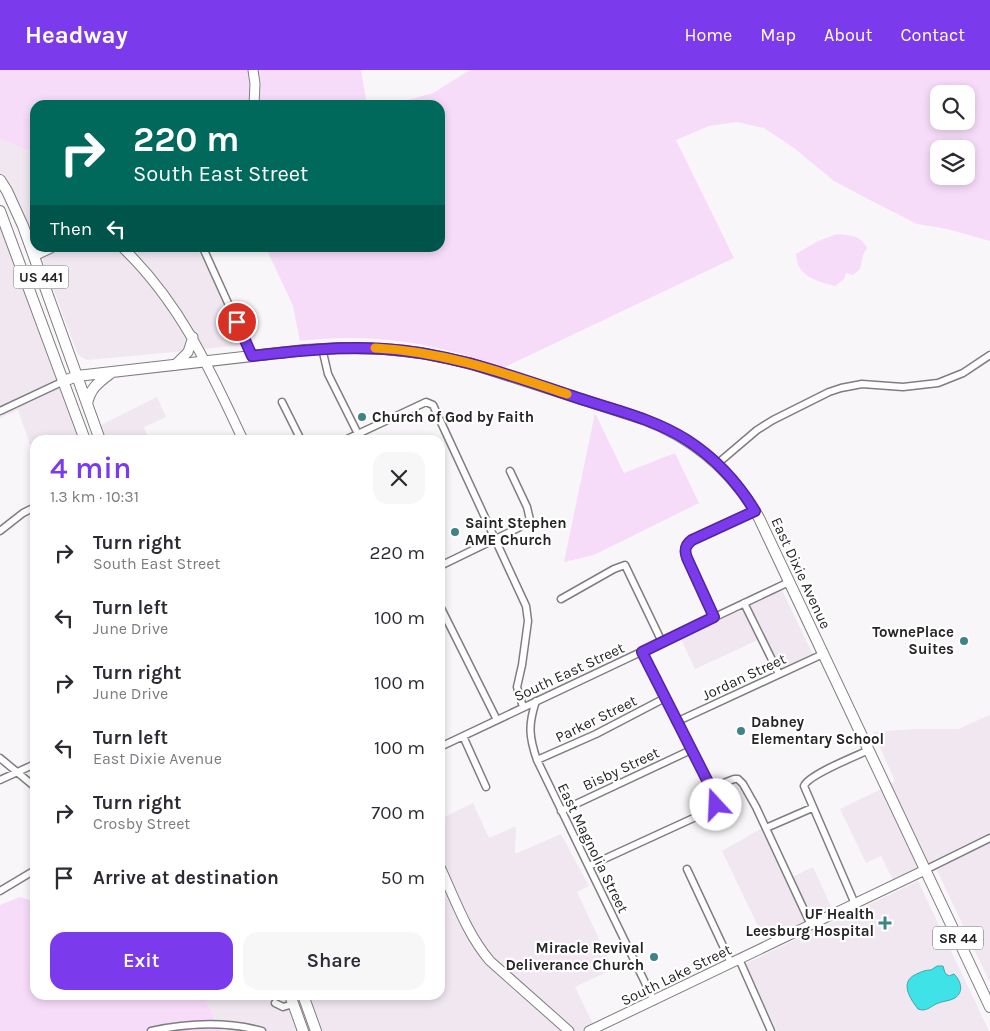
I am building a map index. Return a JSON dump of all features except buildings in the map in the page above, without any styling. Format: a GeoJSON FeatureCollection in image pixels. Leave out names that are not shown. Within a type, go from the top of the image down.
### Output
{"type":"FeatureCollection","features":[{"type":"Feature","properties":{"kind":"main road","name":"US 441"},"geometry":{"type":"LineString","coordinates":[[0,180],[16,208],[30,245]]}},
{"type":"Feature","properties":{"kind":"main road","name":"US 441"},"geometry":{"type":"LineString","coordinates":[[0,211],[83,435]]}},
{"type":"Feature","properties":{"kind":"main road"},"geometry":{"type":"LineString","coordinates":[[13,244],[21,252],[34,256]]}},
{"type":"Feature","properties":{"kind":"main road","name":"US 441"},"geometry":{"type":"LineString","coordinates":[[32,252],[98,435]]}},
{"type":"Feature","properties":{"kind":"main road","name":"East Dixie Avenue"},"geometry":{"type":"LineString","coordinates":[[77,376],[322,348],[407,351],[450,358],[478,366],[656,424],[688,441],[731,478],[755,511],[990,1007]]}},
{"type":"Feature","properties":{"kind":"main road"},"geometry":{"type":"LineString","coordinates":[[86,404],[88,394],[92,388],[113,372]]}},
{"type":"Feature","properties":{"kind":"main road","name":"SR 44"},"geometry":{"type":"LineString","coordinates":[[64,382],[77,376]]}},
{"type":"Feature","properties":{"kind":"main road"},"geometry":{"type":"LineString","coordinates":[[291,1000],[310,1030]]}},
{"type":"Feature","properties":{"kind":"main road"},"geometry":{"type":"LineString","coordinates":[[303,1000],[310,1030]]}},
{"type":"Feature","properties":{"kind":"street"},"geometry":{"type":"LineString","coordinates":[[253,70],[254,100]]}},
{"type":"Feature","properties":{"kind":"street"},"geometry":{"type":"LineString","coordinates":[[34,256],[42,252]]}},
{"type":"Feature","properties":{"kind":"street"},"geometry":{"type":"LineString","coordinates":[[127,252],[161,289],[193,337],[240,435]]}},
{"type":"Feature","properties":{"kind":"street"},"geometry":{"type":"LineString","coordinates":[[206,252],[252,356]]}},
{"type":"Feature","properties":{"kind":"street"},"geometry":{"type":"LineString","coordinates":[[175,365],[188,352],[193,337]]}},
{"type":"Feature","properties":{"kind":"street"},"geometry":{"type":"LineString","coordinates":[[322,348],[328,374],[358,435]]}},
{"type":"Feature","properties":{"kind":"street"},"geometry":{"type":"LineString","coordinates":[[717,464],[757,430],[841,388],[862,384],[903,387],[938,383],[963,373],[990,355]]}},
{"type":"Feature","properties":{"kind":"street"},"geometry":{"type":"LineString","coordinates":[[0,411],[64,382]]}},
{"type":"Feature","properties":{"kind":"street"},"geometry":{"type":"LineString","coordinates":[[282,402],[298,435]]}},
{"type":"Feature","properties":{"kind":"street"},"geometry":{"type":"LineString","coordinates":[[363,435],[426,402],[433,405],[526,606],[528,621],[517,687],[523,707]]}},
{"type":"Feature","properties":{"kind":"street"},"geometry":{"type":"LineString","coordinates":[[445,564],[528,523],[530,518],[510,471]]}},
{"type":"Feature","properties":{"kind":"street"},"geometry":{"type":"LineString","coordinates":[[0,531],[30,510]]}},
{"type":"Feature","properties":{"kind":"street"},"geometry":{"type":"LineString","coordinates":[[714,617],[685,554],[686,545],[692,540],[755,511]]}},
{"type":"Feature","properties":{"kind":"street"},"geometry":{"type":"LineString","coordinates":[[561,599],[614,569],[625,565],[662,642]]}},
{"type":"Feature","properties":{"kind":"street","name":"South East Street"},"geometry":{"type":"LineString","coordinates":[[445,743],[790,582]]}},
{"type":"Feature","properties":{"kind":"street"},"geometry":{"type":"LineString","coordinates":[[744,604],[779,674]]}},
{"type":"Feature","properties":{"kind":"street"},"geometry":{"type":"LineString","coordinates":[[445,616],[497,720]]}},
{"type":"Feature","properties":{"kind":"street"},"geometry":{"type":"LineString","coordinates":[[589,866],[711,810],[716,802],[711,788],[642,652]]}},
{"type":"Feature","properties":{"kind":"street","name":"Jordan Street"},"geometry":{"type":"LineString","coordinates":[[676,722],[823,654]]}},
{"type":"Feature","properties":{"kind":"street","name":"Parker Street"},"geometry":{"type":"LineString","coordinates":[[537,760],[605,730],[665,698]]}},
{"type":"Feature","properties":{"kind":"street","name":"East Magnolia Street"},"geometry":{"type":"LineString","coordinates":[[536,701],[531,715],[530,732],[531,744],[537,760],[654,1001]]}},
{"type":"Feature","properties":{"kind":"street"},"geometry":{"type":"LineString","coordinates":[[463,736],[486,787]]}},
{"type":"Feature","properties":{"kind":"street","name":"Bisby Street"},"geometry":{"type":"LineString","coordinates":[[561,811],[691,750]]}},
{"type":"Feature","properties":{"kind":"street"},"geometry":{"type":"LineString","coordinates":[[855,904],[804,786],[805,782],[815,775],[868,750]]}},
{"type":"Feature","properties":{"kind":"street"},"geometry":{"type":"LineString","coordinates":[[0,758],[30,783]]}},
{"type":"Feature","properties":{"kind":"street"},"geometry":{"type":"LineString","coordinates":[[0,780],[30,767]]}},
{"type":"Feature","properties":{"kind":"street"},"geometry":{"type":"LineString","coordinates":[[711,788],[734,779],[740,780],[766,828],[811,925]]}},
{"type":"Feature","properties":{"kind":"street"},"geometry":{"type":"LineString","coordinates":[[766,828],[812,808]]}},
{"type":"Feature","properties":{"kind":"street","name":"South Lake Street"},"geometry":{"type":"LineString","coordinates":[[589,1031],[990,838]]}},
{"type":"Feature","properties":{"kind":"street"},"geometry":{"type":"LineString","coordinates":[[687,869],[771,1031]]}},
{"type":"Feature","properties":{"kind":"street"},"geometry":{"type":"LineString","coordinates":[[0,891],[30,873]]}},
{"type":"Feature","properties":{"kind":"street"},"geometry":{"type":"LineString","coordinates":[[445,880],[480,950],[569,1031]]}},
{"type":"Feature","properties":{"kind":"street"},"geometry":{"type":"LineString","coordinates":[[275,1003],[283,1007],[291,1000]]}},
{"type":"Feature","properties":{"kind":"street"},"geometry":{"type":"LineString","coordinates":[[151,1031],[190,1024],[214,1024],[244,1026],[262,1031]]}},
{"type":"Feature","properties":{"kind":"shaded area"},"geometry":{"type":"Polygon","coordinates":[[[0,70],[250,70],[251,100],[30,100],[30,150],[0,139],[0,70]]]}},
{"type":"Feature","properties":{"kind":"shaded area"},"geometry":{"type":"Polygon","coordinates":[[[256,70],[361,70],[366,100],[257,100],[256,70]]]}},
{"type":"Feature","properties":{"kind":"shaded area"},"geometry":{"type":"Polygon","coordinates":[[[470,70],[990,70],[990,241],[947,229],[917,224],[834,181],[794,148],[764,128],[737,122],[709,126],[676,140],[734,258],[505,367],[450,351],[407,342],[353,338],[300,341],[293,306],[268,252],[445,252],[445,100],[408,100],[433,93],[470,70]]]}},
{"type":"Feature","properties":{"kind":"shaded area"},"geometry":{"type":"Polygon","coordinates":[[[0,139],[30,150],[30,232],[10,190],[0,174],[0,139]]]}},
{"type":"Feature","properties":{"kind":"shaded area"},"geometry":{"type":"Polygon","coordinates":[[[0,225],[80,435],[30,435],[30,445],[18,410],[0,418],[0,225]]]}},
{"type":"Feature","properties":{"kind":"shaded area"},"geometry":{"type":"Polygon","coordinates":[[[837,234],[858,238],[867,248],[863,255],[860,269],[853,275],[846,273],[844,279],[835,286],[815,280],[804,273],[797,262],[796,254],[818,241],[837,234]]]}},
{"type":"Feature","properties":{"kind":"shaded area"},"geometry":{"type":"Polygon","coordinates":[[[49,252],[123,252],[150,281],[189,338],[185,351],[87,360],[78,355],[41,256],[49,252]]]}},
{"type":"Feature","properties":{"kind":"shaded area"},"geometry":{"type":"Polygon","coordinates":[[[131,252],[199,252],[244,345],[203,349],[195,335],[131,252]]]}},
{"type":"Feature","properties":{"kind":"shaded area"},"geometry":{"type":"Polygon","coordinates":[[[157,397],[166,417],[144,427],[147,435],[104,435],[101,425],[157,397]]]}},
{"type":"Feature","properties":{"kind":"shaded area"},"geometry":{"type":"Polygon","coordinates":[[[595,413],[624,473],[675,453],[699,503],[594,555],[564,562],[595,413]]]}},
{"type":"Feature","properties":{"kind":"shaded area"},"geometry":{"type":"Polygon","coordinates":[[[781,588],[813,655],[778,673],[760,639],[695,669],[680,637],[781,588]]]}},
{"type":"Feature","properties":{"kind":"shaded area"},"geometry":{"type":"Polygon","coordinates":[[[990,715],[990,983],[937,870],[930,873],[889,785],[895,781],[873,732],[914,729],[958,729],[990,715]]]}},
{"type":"Feature","properties":{"kind":"shaded area"},"geometry":{"type":"Polygon","coordinates":[[[883,788],[921,869],[894,882],[881,856],[866,863],[840,809],[883,788]]]}},
{"type":"Feature","properties":{"kind":"shaded area"},"geometry":{"type":"Polygon","coordinates":[[[473,803],[489,838],[516,826],[515,854],[561,834],[589,886],[577,892],[613,969],[575,987],[594,1026],[582,1031],[574,1031],[493,959],[475,935],[445,871],[445,817],[473,803]]]}},
{"type":"Feature","properties":{"kind":"shaded area"},"geometry":{"type":"Polygon","coordinates":[[[764,827],[788,879],[813,867],[833,911],[766,943],[722,851],[764,827]]]}},
{"type":"Feature","properties":{"kind":"shaded area","name":"UF Health Leesburg Hospital"},"geometry":{"type":"Polygon","coordinates":[[[918,881],[989,1031],[777,1031],[745,964],[918,881]]]}},
{"type":"Feature","properties":{"kind":"shaded area"},"geometry":{"type":"Polygon","coordinates":[[[445,886],[469,938],[565,1031],[322,1031],[311,1000],[445,1000],[445,886]]]}},
{"type":"Feature","properties":{"kind":"shaded area"},"geometry":{"type":"Polygon","coordinates":[[[20,897],[30,900],[30,1000],[206,1000],[220,1031],[0,1031],[0,905],[20,897]]]}},
{"type":"Feature","properties":{"kind":"shaded area"},"geometry":{"type":"Polygon","coordinates":[[[206,1000],[287,1000],[298,1031],[220,1031],[206,1000]]]}},
{"type":"Feature","properties":{"kind":"water"},"geometry":{"type":"Polygon","coordinates":[[[937,966],[943,966],[945,973],[949,976],[954,974],[956,976],[960,982],[960,992],[955,998],[938,1003],[926,1010],[918,1009],[911,999],[907,984],[913,976],[937,966]]]}},
{"type":"Feature","properties":{"kind":"slow traffic"},"geometry":{"type":"LineString","coordinates":[[375,348],[450,358],[488,368],[567,394]]}},
{"type":"Feature","properties":{"kind":"place","name":"Church of God by Faith"},"geometry":{"type":"Point","coordinates":[362,417]}},
{"type":"Feature","properties":{"kind":"place","name":"Saint Stephen AME Church"},"geometry":{"type":"Point","coordinates":[455,532]}},
{"type":"Feature","properties":{"kind":"place","name":"TownePlace Suites"},"geometry":{"type":"Point","coordinates":[964,641]}},
{"type":"Feature","properties":{"kind":"place","name":"Dabney Elementary School"},"geometry":{"type":"Point","coordinates":[741,731]}},
{"type":"Feature","properties":{"kind":"place","name":"UF Health Leesburg Hospital"},"geometry":{"type":"Point","coordinates":[885,923]}},
{"type":"Feature","properties":{"kind":"place","name":"Miracle Revival Deliverance Church"},"geometry":{"type":"Point","coordinates":[654,957]}},
{"type":"Feature","properties":{"kind":"route"},"geometry":{"type":"LineString","coordinates":[[237,322],[252,356],[322,348],[385,349],[421,353],[488,368],[668,429],[688,441],[724,470],[755,511],[692,540],[686,545],[685,554],[714,617],[642,652],[711,788],[716,805]]}}]}
